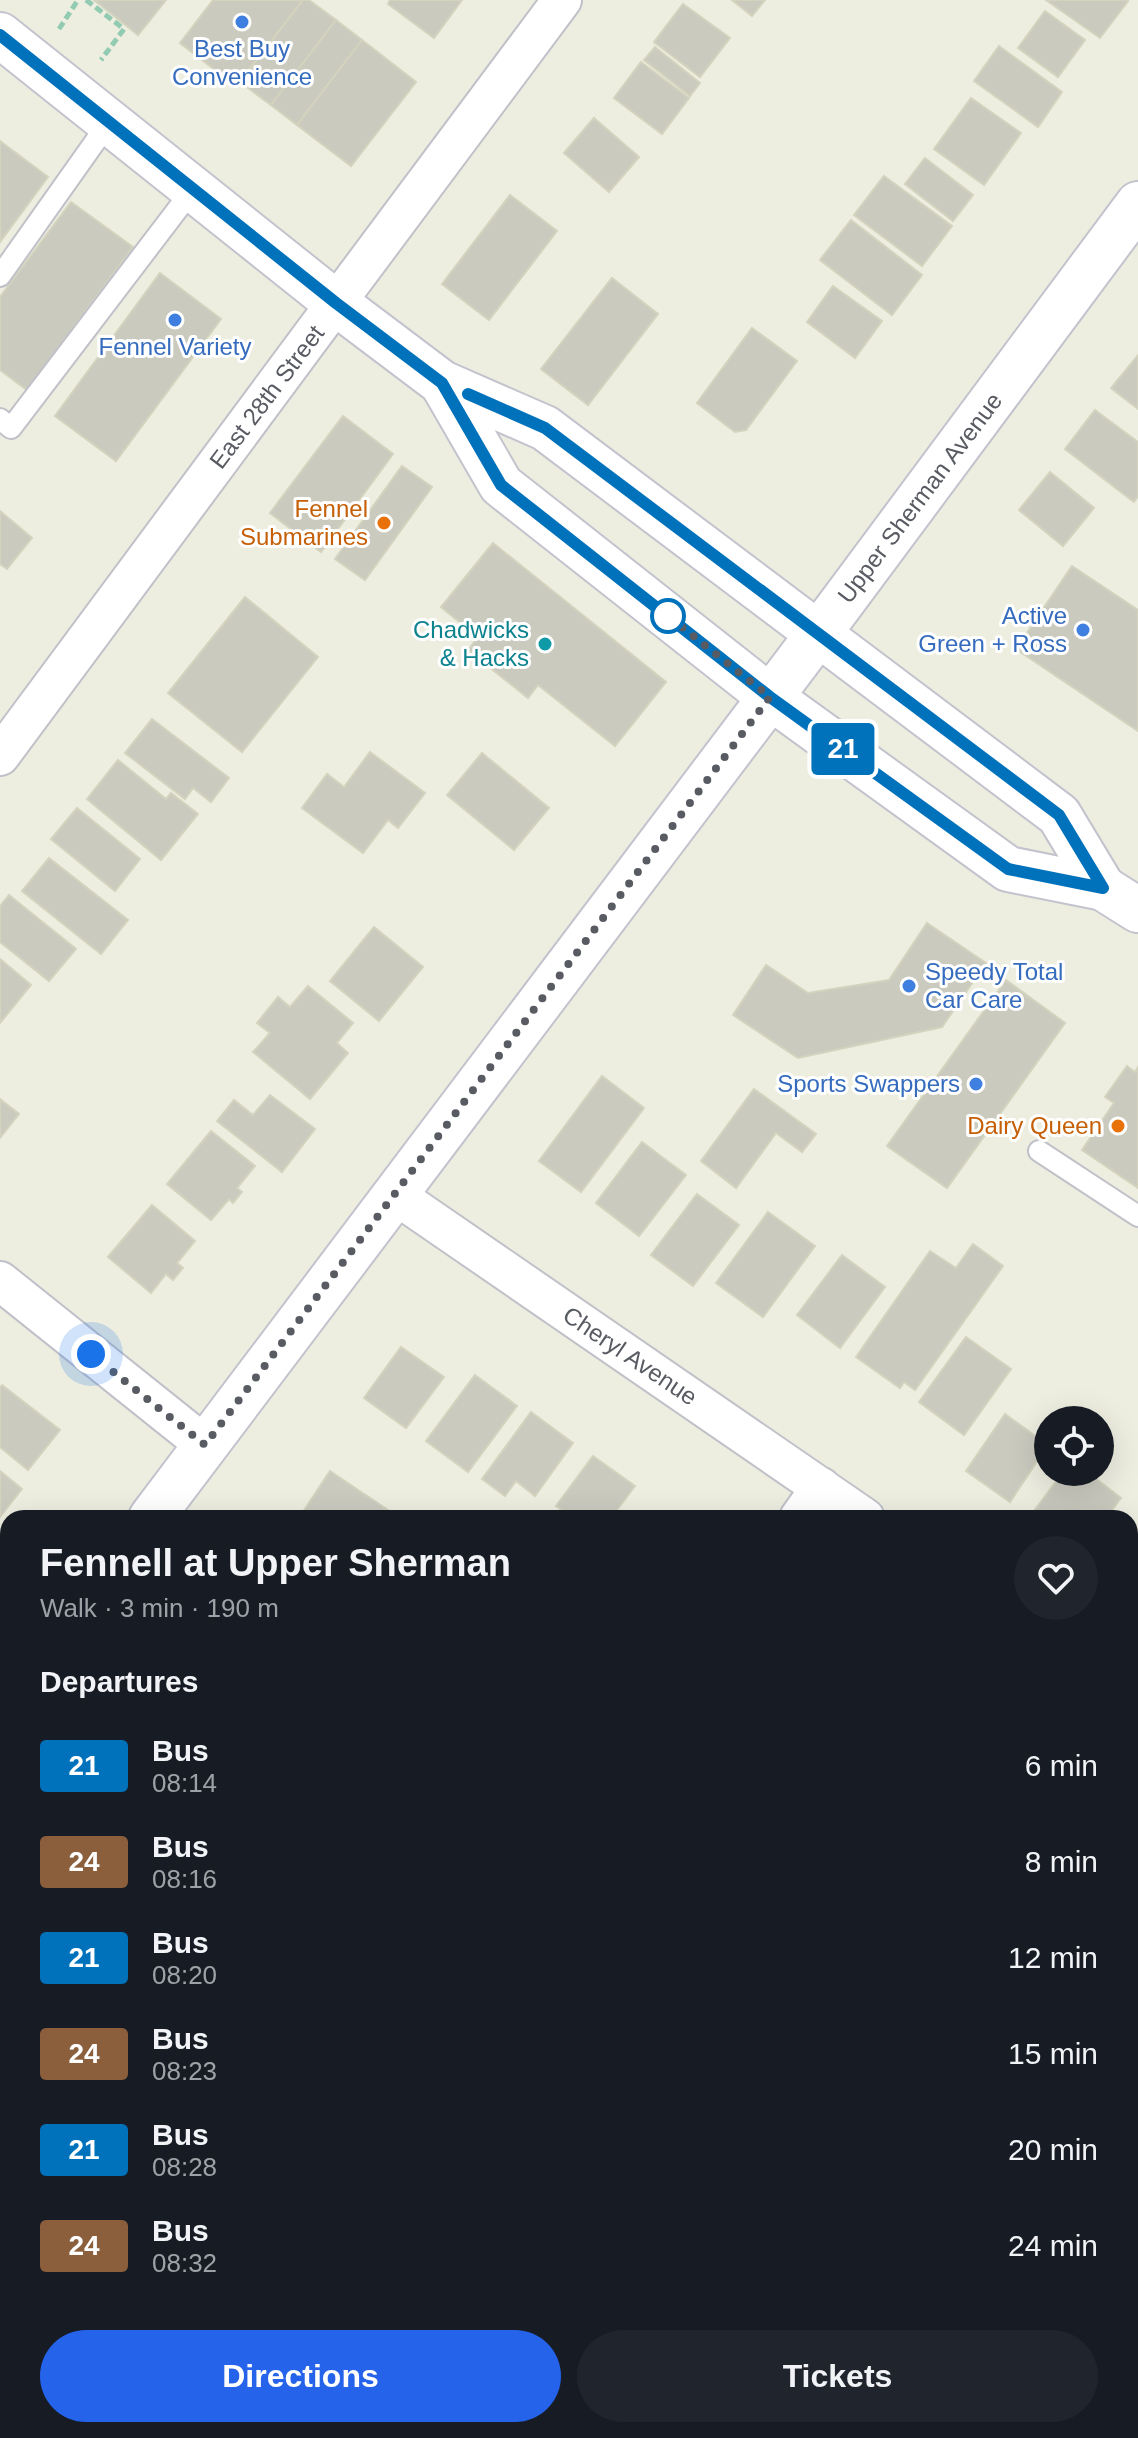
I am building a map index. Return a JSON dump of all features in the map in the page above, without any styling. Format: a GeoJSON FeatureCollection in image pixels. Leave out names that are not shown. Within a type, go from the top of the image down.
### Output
{"type":"FeatureCollection","features":[{"type":"Feature","properties":{"kind":"main road"},"geometry":{"type":"LineString","coordinates":[[0,35],[336,303],[442,383],[545,428],[1059,815],[1120,899]]}},
{"type":"Feature","properties":{"kind":"main road","name":"Upper Sherman Avenue"},"geometry":{"type":"LineString","coordinates":[[157,1510],[1138,204]]}},
{"type":"Feature","properties":{"kind":"main road"},"geometry":{"type":"LineString","coordinates":[[442,383],[501,485],[770,697],[1008,869],[1120,899]]}},
{"type":"Feature","properties":{"kind":"street","name":"East 28th Street"},"geometry":{"type":"LineString","coordinates":[[0,756],[389,228],[562,0]]}},
{"type":"Feature","properties":{"kind":"street","name":"Cheryl Avenue"},"geometry":{"type":"LineString","coordinates":[[394,1194],[854,1510]]}},
{"type":"Feature","properties":{"kind":"street"},"geometry":{"type":"LineString","coordinates":[[0,1281],[205,1445]]}},
{"type":"Feature","properties":{"kind":"street"},"geometry":{"type":"LineString","coordinates":[[805,1510],[821,1487]]}},
{"type":"Feature","properties":{"kind":"lane"},"geometry":{"type":"LineString","coordinates":[[0,276],[109,122]]}},
{"type":"Feature","properties":{"kind":"lane"},"geometry":{"type":"LineString","coordinates":[[0,419],[11,428],[193,189]]}},
{"type":"Feature","properties":{"kind":"lane"},"geometry":{"type":"LineString","coordinates":[[1039,1151],[1138,1216]]}},
{"type":"Feature","properties":{"kind":"path"},"geometry":{"type":"LineString","coordinates":[[75,95],[124,29],[86,0]]}},
{"type":"Feature","properties":{"kind":"building"},"geometry":{"type":"Polygon","coordinates":[[[94,0],[166,0],[138,35],[94,0]]]}},
{"type":"Feature","properties":{"kind":"building","name":"Best Buy Convenience"},"geometry":{"type":"Polygon","coordinates":[[[213,0],[303,0],[236,86],[180,43],[213,0]]]}},
{"type":"Feature","properties":{"kind":"building"},"geometry":{"type":"Polygon","coordinates":[[[303,0],[309,0],[336,20],[271,105],[240,82],[303,0]]]}},
{"type":"Feature","properties":{"kind":"building"},"geometry":{"type":"Polygon","coordinates":[[[390,0],[462,0],[434,38],[388,4],[390,0]]]}},
{"type":"Feature","properties":{"kind":"building"},"geometry":{"type":"Polygon","coordinates":[[[732,0],[765,0],[752,16],[732,0]]]}},
{"type":"Feature","properties":{"kind":"building"},"geometry":{"type":"Polygon","coordinates":[[[1046,0],[1126,0],[1128,1],[1100,38],[1046,0]]]}},
{"type":"Feature","properties":{"kind":"building"},"geometry":{"type":"Polygon","coordinates":[[[683,4],[730,38],[700,77],[654,42],[683,4]]]}},
{"type":"Feature","properties":{"kind":"building"},"geometry":{"type":"Polygon","coordinates":[[[1045,11],[1085,40],[1058,77],[1018,48],[1045,11]]]}},
{"type":"Feature","properties":{"kind":"building"},"geometry":{"type":"Polygon","coordinates":[[[336,20],[362,40],[297,125],[271,105],[336,20]]]}},
{"type":"Feature","properties":{"kind":"building"},"geometry":{"type":"Polygon","coordinates":[[[362,40],[416,82],[351,166],[297,125],[362,40]]]}},
{"type":"Feature","properties":{"kind":"building"},"geometry":{"type":"Polygon","coordinates":[[[999,46],[1062,92],[1038,127],[974,81],[999,46]]]}},
{"type":"Feature","properties":{"kind":"building"},"geometry":{"type":"Polygon","coordinates":[[[655,47],[700,83],[690,96],[644,60],[655,47]]]}},
{"type":"Feature","properties":{"kind":"building"},"geometry":{"type":"Polygon","coordinates":[[[641,62],[689,98],[662,134],[614,98],[641,62]]]}},
{"type":"Feature","properties":{"kind":"building"},"geometry":{"type":"Polygon","coordinates":[[[971,98],[1021,133],[984,185],[934,149],[971,98]]]}},
{"type":"Feature","properties":{"kind":"building"},"geometry":{"type":"Polygon","coordinates":[[[594,118],[639,157],[609,192],[564,153],[594,118]]]}},
{"type":"Feature","properties":{"kind":"building"},"geometry":{"type":"Polygon","coordinates":[[[0,141],[48,177],[0,242],[0,141]]]}},
{"type":"Feature","properties":{"kind":"building"},"geometry":{"type":"Polygon","coordinates":[[[925,158],[973,195],[953,221],[905,184],[925,158]]]}},
{"type":"Feature","properties":{"kind":"building"},"geometry":{"type":"Polygon","coordinates":[[[884,176],[952,226],[922,266],[854,215],[884,176]]]}},
{"type":"Feature","properties":{"kind":"building"},"geometry":{"type":"Polygon","coordinates":[[[510,195],[557,231],[489,320],[442,284],[510,195]]]}},
{"type":"Feature","properties":{"kind":"building"},"geometry":{"type":"Polygon","coordinates":[[[71,202],[133,247],[27,390],[0,370],[0,297],[71,202]]]}},
{"type":"Feature","properties":{"kind":"building"},"geometry":{"type":"Polygon","coordinates":[[[851,220],[922,275],[892,315],[820,260],[851,220]]]}},
{"type":"Feature","properties":{"kind":"building"},"geometry":{"type":"Polygon","coordinates":[[[160,273],[221,319],[116,461],[55,416],[160,273]]]}},
{"type":"Feature","properties":{"kind":"building"},"geometry":{"type":"Polygon","coordinates":[[[612,278],[658,314],[588,405],[541,369],[612,278]]]}},
{"type":"Feature","properties":{"kind":"building"},"geometry":{"type":"Polygon","coordinates":[[[833,286],[882,321],[855,358],[807,322],[833,286]]]}},
{"type":"Feature","properties":{"kind":"building"},"geometry":{"type":"Polygon","coordinates":[[[752,328],[797,361],[746,430],[735,432],[697,403],[752,328]]]}},
{"type":"Feature","properties":{"kind":"building"},"geometry":{"type":"Polygon","coordinates":[[[1138,355],[1138,409],[1111,388],[1138,355]]]}},
{"type":"Feature","properties":{"kind":"building"},"geometry":{"type":"Polygon","coordinates":[[[1095,410],[1138,442],[1138,496],[1134,502],[1065,449],[1095,410]]]}},
{"type":"Feature","properties":{"kind":"building"},"geometry":{"type":"Polygon","coordinates":[[[343,416],[393,454],[321,552],[270,513],[343,416]]]}},
{"type":"Feature","properties":{"kind":"building","name":"Fennel Submarines"},"geometry":{"type":"Polygon","coordinates":[[[402,466],[432,487],[365,580],[335,559],[402,466]]]}},
{"type":"Feature","properties":{"kind":"building"},"geometry":{"type":"Polygon","coordinates":[[[1050,472],[1094,508],[1063,546],[1019,510],[1050,472]]]}},
{"type":"Feature","properties":{"kind":"building"},"geometry":{"type":"Polygon","coordinates":[[[0,511],[32,538],[7,569],[0,564],[0,511]]]}},
{"type":"Feature","properties":{"kind":"building","name":"Chadwicks & Hacks"},"geometry":{"type":"Polygon","coordinates":[[[493,543],[666,682],[615,746],[538,685],[528,698],[468,650],[478,637],[441,607],[493,543]]]}},
{"type":"Feature","properties":{"kind":"building","name":"Active Green + Ross"},"geometry":{"type":"Polygon","coordinates":[[[1072,566],[1138,610],[1138,731],[1016,649],[1072,566]]]}},
{"type":"Feature","properties":{"kind":"building"},"geometry":{"type":"Polygon","coordinates":[[[245,597],[318,657],[242,752],[168,693],[245,597]]]}},
{"type":"Feature","properties":{"kind":"building"},"geometry":{"type":"Polygon","coordinates":[[[152,719],[229,778],[211,802],[193,788],[185,799],[125,753],[152,719]]]}},
{"type":"Feature","properties":{"kind":"building"},"geometry":{"type":"Polygon","coordinates":[[[370,752],[425,793],[398,828],[388,820],[363,853],[302,808],[327,774],[344,787],[370,752]]]}},
{"type":"Feature","properties":{"kind":"building"},"geometry":{"type":"Polygon","coordinates":[[[482,753],[549,808],[514,850],[447,795],[482,753]]]}},
{"type":"Feature","properties":{"kind":"building"},"geometry":{"type":"Polygon","coordinates":[[[118,760],[166,799],[171,793],[198,814],[161,860],[87,799],[118,760]]]}},
{"type":"Feature","properties":{"kind":"building"},"geometry":{"type":"Polygon","coordinates":[[[77,808],[140,859],[115,891],[51,839],[77,808]]]}},
{"type":"Feature","properties":{"kind":"building"},"geometry":{"type":"Polygon","coordinates":[[[49,858],[128,920],[101,954],[22,891],[49,858]]]}},
{"type":"Feature","properties":{"kind":"building"},"geometry":{"type":"Polygon","coordinates":[[[9,895],[76,949],[49,981],[0,942],[0,906],[9,895]]]}},
{"type":"Feature","properties":{"kind":"building","name":"Speedy Total Car Care"},"geometry":{"type":"Polygon","coordinates":[[[927,923],[986,963],[942,1027],[798,1058],[733,1015],[766,965],[808,993],[889,980],[927,923]]]}},
{"type":"Feature","properties":{"kind":"building"},"geometry":{"type":"Polygon","coordinates":[[[374,927],[423,967],[379,1021],[330,981],[374,927]]]}},
{"type":"Feature","properties":{"kind":"building"},"geometry":{"type":"Polygon","coordinates":[[[0,959],[31,985],[0,1023],[0,959]]]}},
{"type":"Feature","properties":{"kind":"building","name":"Sports Swappers"},"geometry":{"type":"Polygon","coordinates":[[[1006,980],[1065,1023],[947,1188],[887,1146],[1006,980]]]}},
{"type":"Feature","properties":{"kind":"building"},"geometry":{"type":"Polygon","coordinates":[[[308,986],[353,1023],[337,1043],[348,1053],[310,1099],[253,1052],[270,1033],[257,1023],[278,997],[290,1007],[308,986]]]}},
{"type":"Feature","properties":{"kind":"building","name":"Dairy Queen"},"geometry":{"type":"Polygon","coordinates":[[[1127,1066],[1135,1072],[1138,1067],[1138,1188],[1082,1150],[1114,1103],[1105,1097],[1127,1066]]]}},
{"type":"Feature","properties":{"kind":"building"},"geometry":{"type":"Polygon","coordinates":[[[602,1076],[644,1108],[581,1192],[539,1161],[602,1076]]]}},
{"type":"Feature","properties":{"kind":"building"},"geometry":{"type":"Polygon","coordinates":[[[754,1089],[816,1134],[802,1152],[776,1133],[736,1188],[701,1161],[754,1089]]]}},
{"type":"Feature","properties":{"kind":"building"},"geometry":{"type":"Polygon","coordinates":[[[270,1095],[315,1129],[282,1172],[217,1121],[234,1100],[253,1115],[270,1095]]]}},
{"type":"Feature","properties":{"kind":"building"},"geometry":{"type":"Polygon","coordinates":[[[0,1099],[19,1114],[0,1138],[0,1099]]]}},
{"type":"Feature","properties":{"kind":"building"},"geometry":{"type":"Polygon","coordinates":[[[211,1131],[255,1166],[237,1188],[242,1192],[233,1203],[229,1199],[211,1220],[167,1184],[211,1131]]]}},
{"type":"Feature","properties":{"kind":"building"},"geometry":{"type":"Polygon","coordinates":[[[642,1142],[686,1175],[639,1236],[596,1203],[642,1142]]]}},
{"type":"Feature","properties":{"kind":"building"},"geometry":{"type":"Polygon","coordinates":[[[697,1194],[739,1225],[693,1286],[651,1255],[697,1194]]]}},
{"type":"Feature","properties":{"kind":"building"},"geometry":{"type":"Polygon","coordinates":[[[152,1205],[195,1241],[177,1263],[183,1268],[173,1280],[166,1274],[151,1293],[108,1257],[152,1205]]]}},
{"type":"Feature","properties":{"kind":"building"},"geometry":{"type":"Polygon","coordinates":[[[768,1212],[815,1246],[763,1317],[716,1283],[768,1212]]]}},
{"type":"Feature","properties":{"kind":"building"},"geometry":{"type":"Polygon","coordinates":[[[973,1244],[1003,1266],[915,1390],[904,1382],[900,1388],[856,1357],[930,1251],[956,1268],[973,1244]]]}},
{"type":"Feature","properties":{"kind":"building"},"geometry":{"type":"Polygon","coordinates":[[[842,1255],[885,1287],[840,1348],[797,1315],[842,1255]]]}},
{"type":"Feature","properties":{"kind":"building"},"geometry":{"type":"Polygon","coordinates":[[[966,1337],[1011,1369],[964,1435],[919,1402],[966,1337]]]}},
{"type":"Feature","properties":{"kind":"building"},"geometry":{"type":"Polygon","coordinates":[[[401,1347],[444,1377],[406,1428],[364,1398],[401,1347]]]}},
{"type":"Feature","properties":{"kind":"building"},"geometry":{"type":"Polygon","coordinates":[[[475,1375],[517,1406],[468,1472],[426,1441],[475,1375]]]}},
{"type":"Feature","properties":{"kind":"building"},"geometry":{"type":"Polygon","coordinates":[[[2,1385],[60,1430],[28,1470],[0,1447],[2,1385]]]}},
{"type":"Feature","properties":{"kind":"building"},"geometry":{"type":"Polygon","coordinates":[[[531,1412],[573,1443],[535,1496],[516,1481],[505,1496],[482,1479],[531,1412]]]}},
{"type":"Feature","properties":{"kind":"building"},"geometry":{"type":"Polygon","coordinates":[[[1005,1414],[1034,1435],[1034,1466],[1010,1502],[966,1471],[1005,1414]]]}},
{"type":"Feature","properties":{"kind":"building"},"geometry":{"type":"Polygon","coordinates":[[[593,1456],[635,1486],[617,1510],[561,1510],[556,1506],[593,1456]]]}},
{"type":"Feature","properties":{"kind":"building"},"geometry":{"type":"Polygon","coordinates":[[[0,1471],[22,1489],[6,1510],[0,1510],[0,1471]]]}},
{"type":"Feature","properties":{"kind":"building"},"geometry":{"type":"Polygon","coordinates":[[[330,1471],[388,1510],[304,1510],[330,1471]]]}},
{"type":"Feature","properties":{"kind":"building"},"geometry":{"type":"Polygon","coordinates":[[[1053,1486],[1105,1486],[1121,1498],[1112,1510],[1035,1510],[1053,1486]]]}},
{"type":"Feature","properties":{"kind":"bus line","name":"21"},"geometry":{"type":"LineString","coordinates":[[0,35],[336,303],[442,383],[501,485],[770,697],[1008,869],[1103,888],[1059,815],[545,428],[468,394]]}},
{"type":"Feature","properties":{"kind":"place","name":"Best Buy Convenience"},"geometry":{"type":"Point","coordinates":[242,22]}},
{"type":"Feature","properties":{"kind":"place","name":"Fennel Variety"},"geometry":{"type":"Point","coordinates":[175,320]}},
{"type":"Feature","properties":{"kind":"place","name":"Fennel Submarines"},"geometry":{"type":"Point","coordinates":[384,523]}},
{"type":"Feature","properties":{"kind":"place","name":"Active Green + Ross"},"geometry":{"type":"Point","coordinates":[1083,630]}},
{"type":"Feature","properties":{"kind":"place","name":"Chadwicks & Hacks"},"geometry":{"type":"Point","coordinates":[545,644]}},
{"type":"Feature","properties":{"kind":"place","name":"Speedy Total Car Care"},"geometry":{"type":"Point","coordinates":[909,986]}},
{"type":"Feature","properties":{"kind":"place","name":"Sports Swappers"},"geometry":{"type":"Point","coordinates":[976,1084]}},
{"type":"Feature","properties":{"kind":"place","name":"Dairy Queen"},"geometry":{"type":"Point","coordinates":[1118,1126]}},
{"type":"Feature","properties":{"kind":"route"},"geometry":{"type":"LineString","coordinates":[[91,1354],[205,1445],[770,697],[668,616]]}}]}
